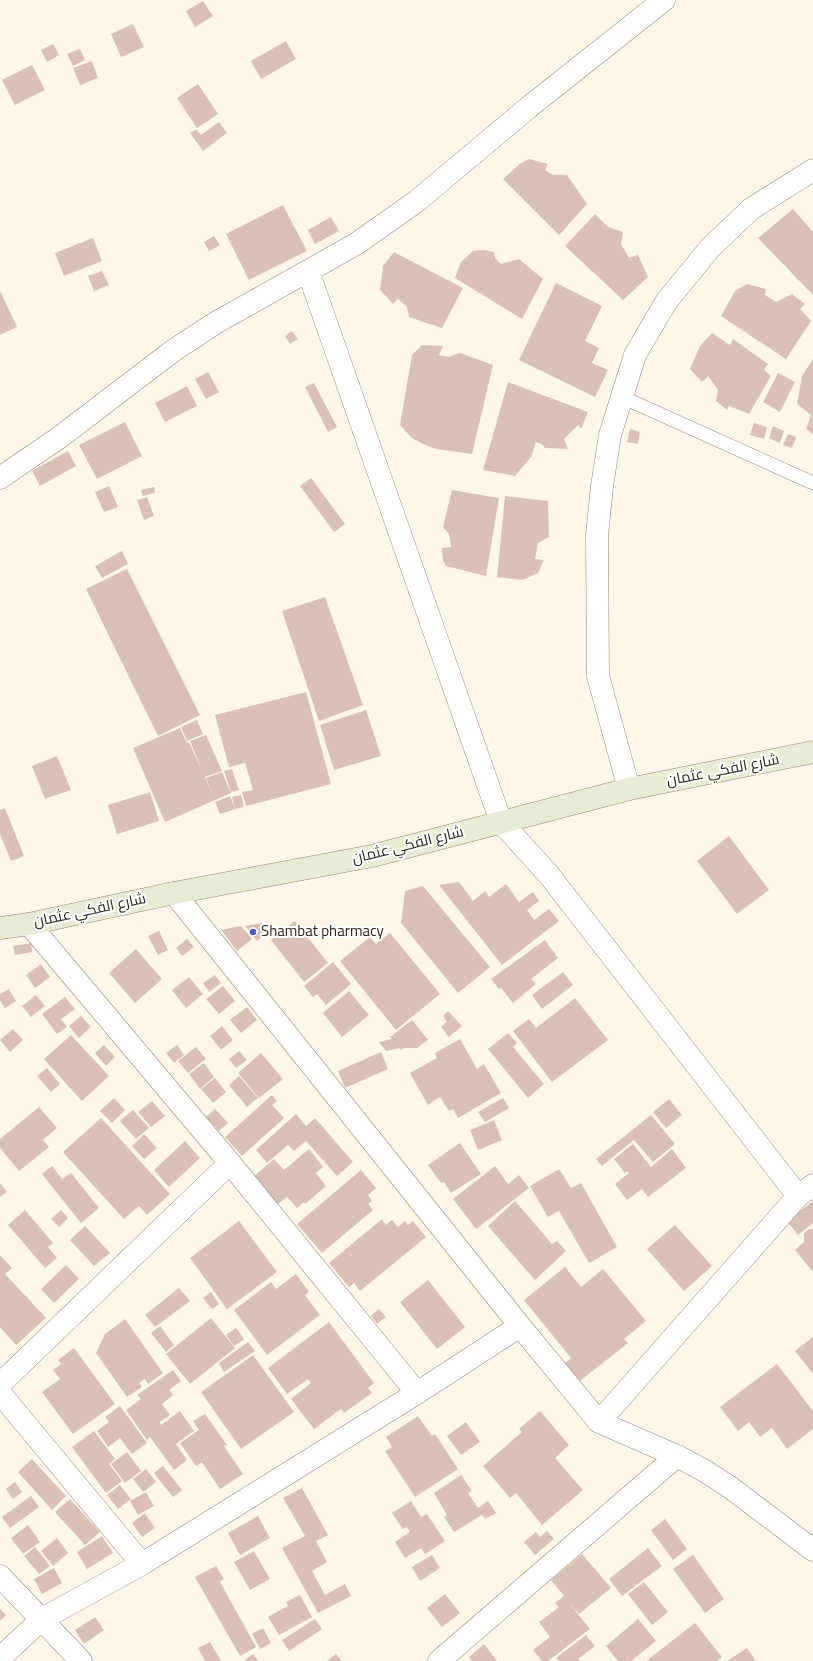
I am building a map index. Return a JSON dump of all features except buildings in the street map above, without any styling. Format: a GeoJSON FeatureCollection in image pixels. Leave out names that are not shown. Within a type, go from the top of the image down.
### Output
{"type":"FeatureCollection","features":[{"type":"Feature","properties":{"kind":"street"},"geometry":{"type":"LineString","coordinates":[[0,478],[60,437],[174,350],[217,322],[356,244],[417,201],[528,107],[664,0]]}},
{"type":"Feature","properties":{"kind":"street"},"geometry":{"type":"LineString","coordinates":[[629,789],[598,676],[596,637],[597,535],[602,486],[610,435],[635,356],[666,302],[710,248],[751,209],[813,170]]}},
{"type":"Feature","properties":{"kind":"street"},"geometry":{"type":"LineString","coordinates":[[308,272],[501,822],[517,842],[548,875],[805,1191],[599,1422]]}},
{"type":"Feature","properties":{"kind":"street","name":"شارع الفكي عثمان"},"geometry":{"type":"LineString","coordinates":[[0,928],[29,924],[174,893],[372,856],[629,789],[813,752]]}},
{"type":"Feature","properties":{"kind":"street"},"geometry":{"type":"LineString","coordinates":[[174,893],[520,1326],[599,1422],[677,1456],[731,1488],[813,1550]]}},
{"type":"Feature","properties":{"kind":"street"},"geometry":{"type":"LineString","coordinates":[[29,924],[230,1163],[417,1393]]}},
{"type":"Feature","properties":{"kind":"street"},"geometry":{"type":"LineString","coordinates":[[0,1384],[230,1163]]}},
{"type":"Feature","properties":{"kind":"street"},"geometry":{"type":"LineString","coordinates":[[0,1658],[42,1619],[142,1564],[417,1393],[520,1326]]}},
{"type":"Feature","properties":{"kind":"street"},"geometry":{"type":"LineString","coordinates":[[0,1393],[142,1564]]}},
{"type":"Feature","properties":{"kind":"street"},"geometry":{"type":"LineString","coordinates":[[446,1659],[677,1456]]}},
{"type":"Feature","properties":{"kind":"street"},"geometry":{"type":"LineString","coordinates":[[0,1576],[81,1661]]}},
{"type":"Feature","properties":{"kind":"lane"},"geometry":{"type":"LineString","coordinates":[[622,397],[813,483]]}},
{"type":"Feature","properties":{"kind":"place","name":"Shambat pharmacy"},"geometry":{"type":"Point","coordinates":[253,932]}}]}
